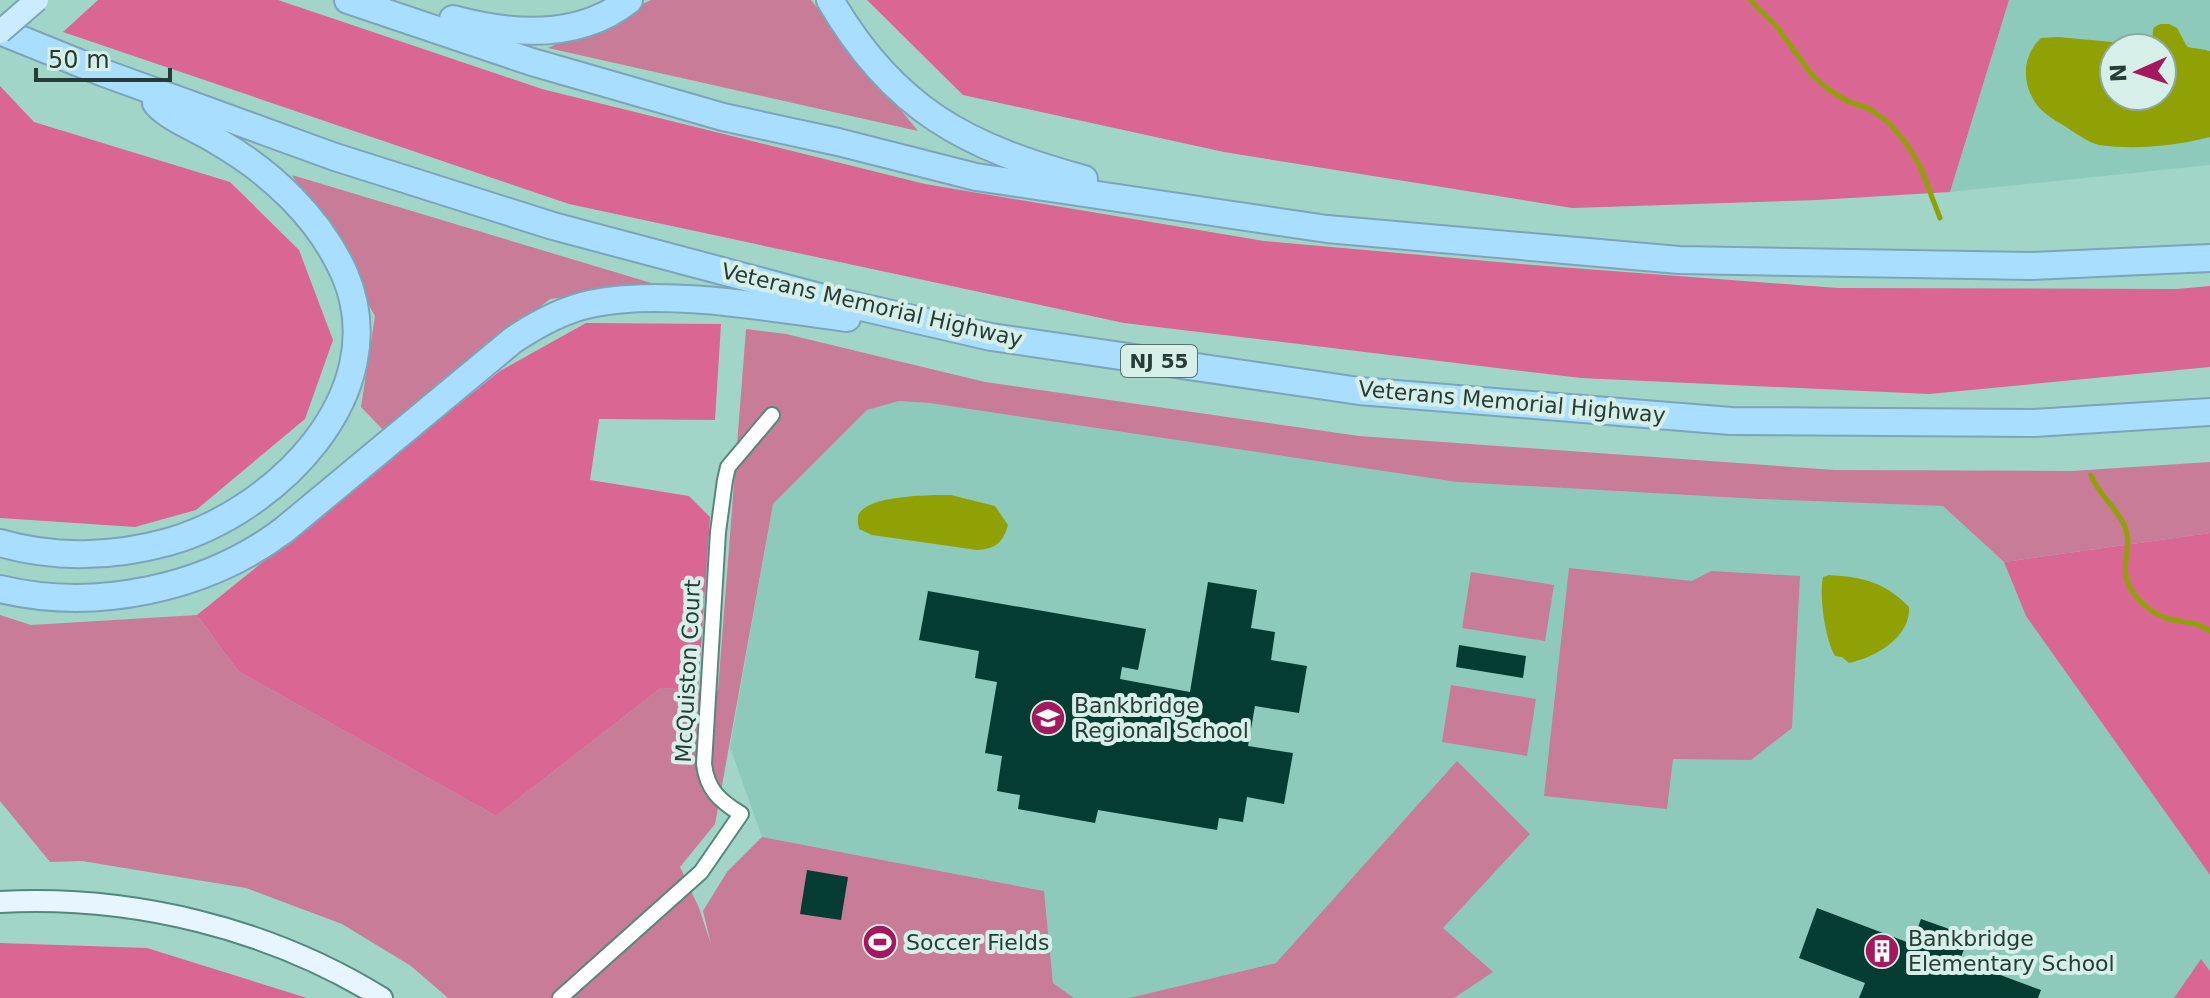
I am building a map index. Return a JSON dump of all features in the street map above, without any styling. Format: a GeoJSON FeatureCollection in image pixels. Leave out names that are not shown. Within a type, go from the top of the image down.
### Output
{"type":"FeatureCollection","features":[{"type":"Feature","properties":{"kind":"highway"},"geometry":{"type":"LineString","coordinates":[[353,2],[443,16],[484,27],[547,31],[589,23],[629,0]]}},
{"type":"Feature","properties":{"kind":"highway"},"geometry":{"type":"LineString","coordinates":[[830,0],[857,44],[880,73],[928,113],[970,139],[1008,156],[1090,181],[1110,197]]}},
{"type":"Feature","properties":{"kind":"highway"},"geometry":{"type":"LineString","coordinates":[[353,2],[532,62],[723,117],[976,177],[1327,229],[1679,260],[2030,266],[2210,258]]}},
{"type":"Feature","properties":{"kind":"highway","name":"Veterans Memorial Highway"},"geometry":{"type":"LineString","coordinates":[[0,32],[335,157],[553,226],[991,337],[1359,391],[1731,421],[2034,423],[2210,412]]}},
{"type":"Feature","properties":{"kind":"highway"},"geometry":{"type":"LineString","coordinates":[[0,543],[39,553],[103,553],[167,543],[206,528],[261,495],[308,452],[333,418],[349,378],[357,337],[356,315],[352,295],[325,237],[297,204],[266,175],[233,150],[159,107],[143,87]]}},
{"type":"Feature","properties":{"kind":"highway"},"geometry":{"type":"LineString","coordinates":[[0,589],[43,596],[108,596],[170,584],[229,562],[284,530],[513,340],[569,310],[611,300],[653,298],[864,320],[888,313]]}},
{"type":"Feature","properties":{"kind":"main road"},"geometry":{"type":"LineString","coordinates":[[0,32],[37,0]]}},
{"type":"Feature","properties":{"kind":"street","name":"McQuiston Court"},"geometry":{"type":"LineString","coordinates":[[560,998],[701,872],[741,814],[714,793],[706,781],[704,764],[717,547],[728,467],[772,415]]}},
{"type":"Feature","properties":{"kind":"street"},"geometry":{"type":"LineString","coordinates":[[0,902],[61,901],[157,911],[238,933],[349,978],[382,998]]}},
{"type":"Feature","properties":{"kind":"shaded area"},"geometry":{"type":"Polygon","coordinates":[[[98,0],[278,0],[542,89],[925,184],[1264,241],[1838,288],[2177,289],[2210,286],[2210,367],[1929,394],[1581,378],[1124,323],[569,204],[63,32],[98,0]]]}},
{"type":"Feature","properties":{"kind":"shaded area"},"geometry":{"type":"Polygon","coordinates":[[[651,0],[811,0],[918,131],[548,48],[651,0]]]}},
{"type":"Feature","properties":{"kind":"shaded area"},"geometry":{"type":"Polygon","coordinates":[[[867,0],[2009,0],[1950,192],[1572,208],[1224,152],[963,95],[867,0]]]}},
{"type":"Feature","properties":{"kind":"shaded area"},"geometry":{"type":"Polygon","coordinates":[[[2009,0],[2210,0],[2210,165],[1950,192],[2009,0]]]}},
{"type":"Feature","properties":{"kind":"shaded area"},"geometry":{"type":"Polygon","coordinates":[[[2169,24],[2177,28],[2188,47],[2210,51],[2210,137],[2155,146],[2099,145],[2049,116],[2032,97],[2026,79],[2027,61],[2041,38],[2098,41],[2098,112],[2178,112],[2178,32],[2153,32],[2153,29],[2169,24]]]}},
{"type":"Feature","properties":{"kind":"shaded area"},"geometry":{"type":"Polygon","coordinates":[[[0,86],[34,122],[230,182],[299,250],[333,340],[305,419],[196,510],[135,527],[0,518],[0,86]]]}},
{"type":"Feature","properties":{"kind":"shaded area"},"geometry":{"type":"Polygon","coordinates":[[[292,175],[658,285],[550,299],[385,432],[361,407],[375,316],[292,175]]]}},
{"type":"Feature","properties":{"kind":"shaded area"},"geometry":{"type":"Polygon","coordinates":[[[586,323],[721,324],[715,420],[599,419],[590,480],[689,496],[710,517],[698,690],[661,688],[496,816],[238,671],[197,615],[500,371],[586,323]]]}},
{"type":"Feature","properties":{"kind":"shaded area"},"geometry":{"type":"Polygon","coordinates":[[[746,329],[786,334],[985,382],[1359,436],[1835,470],[2072,471],[2210,462],[2210,533],[2004,562],[1943,506],[1457,482],[929,403],[899,401],[867,410],[773,504],[715,824],[680,867],[711,944],[703,911],[727,872],[762,837],[1044,891],[1053,983],[1074,998],[448,998],[411,966],[342,924],[246,888],[82,861],[50,862],[0,801],[0,615],[31,625],[197,615],[238,671],[496,816],[661,688],[718,690],[746,329]]]}},
{"type":"Feature","properties":{"kind":"shaded area"},"geometry":{"type":"Polygon","coordinates":[[[899,401],[1457,482],[1943,506],[2004,562],[2026,616],[2210,875],[2210,971],[2201,959],[2174,998],[1454,998],[1456,994],[1443,928],[1457,762],[1276,963],[1129,998],[1074,998],[1053,983],[1044,891],[762,837],[730,747],[773,504],[867,410],[899,401]]]}},
{"type":"Feature","properties":{"kind":"shaded area"},"geometry":{"type":"Polygon","coordinates":[[[951,495],[995,506],[1008,525],[1001,541],[977,550],[872,535],[859,529],[859,513],[878,502],[904,497],[951,495]]]}},
{"type":"Feature","properties":{"kind":"shaded area"},"geometry":{"type":"Polygon","coordinates":[[[2210,533],[2210,875],[2026,616],[2004,562],[2210,533]]]}},
{"type":"Feature","properties":{"kind":"shaded area"},"geometry":{"type":"Polygon","coordinates":[[[1569,568],[1692,581],[1711,571],[1800,576],[1792,728],[1751,760],[1673,759],[1667,809],[1544,796],[1569,568]]]}},
{"type":"Feature","properties":{"kind":"shaded area"},"geometry":{"type":"Polygon","coordinates":[[[1471,572],[1554,585],[1545,641],[1462,628],[1471,572]]]}},
{"type":"Feature","properties":{"kind":"shaded area"},"geometry":{"type":"Polygon","coordinates":[[[1829,575],[1873,582],[1909,607],[1904,628],[1890,644],[1870,656],[1849,663],[1835,656],[1828,639],[1822,605],[1823,577],[1829,575]]]}},
{"type":"Feature","properties":{"kind":"shaded area"},"geometry":{"type":"Polygon","coordinates":[[[1451,685],[1536,699],[1527,756],[1442,742],[1451,685]]]}},
{"type":"Feature","properties":{"kind":"shaded area"},"geometry":{"type":"Polygon","coordinates":[[[1457,761],[1530,834],[1443,928],[1493,972],[1454,998],[1129,998],[1276,963],[1457,761]]]}},
{"type":"Feature","properties":{"kind":"shaded area"},"geometry":{"type":"Polygon","coordinates":[[[0,943],[147,948],[307,998],[0,998],[0,943]]]}},
{"type":"Feature","properties":{"kind":"shaded area"},"geometry":{"type":"Polygon","coordinates":[[[2201,959],[2210,971],[2210,998],[2174,998],[2201,959]]]}},
{"type":"Feature","properties":{"kind":"building"},"geometry":{"type":"Polygon","coordinates":[[[1208,582],[1257,590],[1251,628],[1275,632],[1271,660],[1307,666],[1299,713],[1255,706],[1248,746],[1293,753],[1284,804],[1247,797],[1243,822],[1219,818],[1217,830],[1098,810],[1095,823],[1018,809],[1020,795],[997,791],[1002,756],[985,753],[997,682],[975,678],[979,651],[919,640],[928,591],[1146,629],[1138,670],[1122,667],[1120,679],[1190,692],[1208,582]]]}},
{"type":"Feature","properties":{"kind":"building"},"geometry":{"type":"Polygon","coordinates":[[[1459,645],[1526,656],[1523,678],[1456,667],[1459,645]]]}},
{"type":"Feature","properties":{"kind":"building"},"geometry":{"type":"Polygon","coordinates":[[[807,870],[848,877],[841,920],[800,914],[807,870]]]}},
{"type":"Feature","properties":{"kind":"building","name":"Bankbridge Elementary School"},"geometry":{"type":"Polygon","coordinates":[[[1817,908],[1912,944],[1921,919],[1969,936],[1960,960],[2041,990],[2038,998],[1859,998],[1865,983],[1799,958],[1817,908]]]}},
{"type":"Feature","properties":{"kind":"waterway"},"geometry":{"type":"LineString","coordinates":[[1750,0],[1777,27],[1812,75],[1829,90],[1849,102],[1868,108],[1888,122],[1920,166],[1940,218]]}},
{"type":"Feature","properties":{"kind":"waterway"},"geometry":{"type":"LineString","coordinates":[[2091,475],[2125,527],[2128,539],[2126,576],[2136,597],[2162,616],[2210,631]]}},
{"type":"Feature","properties":{"kind":"place","name":"Bankbridge Regional School"},"geometry":{"type":"Point","coordinates":[1048,718]}},
{"type":"Feature","properties":{"kind":"place","name":"Soccer Fields"},"geometry":{"type":"Point","coordinates":[880,942]}},
{"type":"Feature","properties":{"kind":"place","name":"Bankbridge Elementary School"},"geometry":{"type":"Point","coordinates":[1882,951]}}]}
